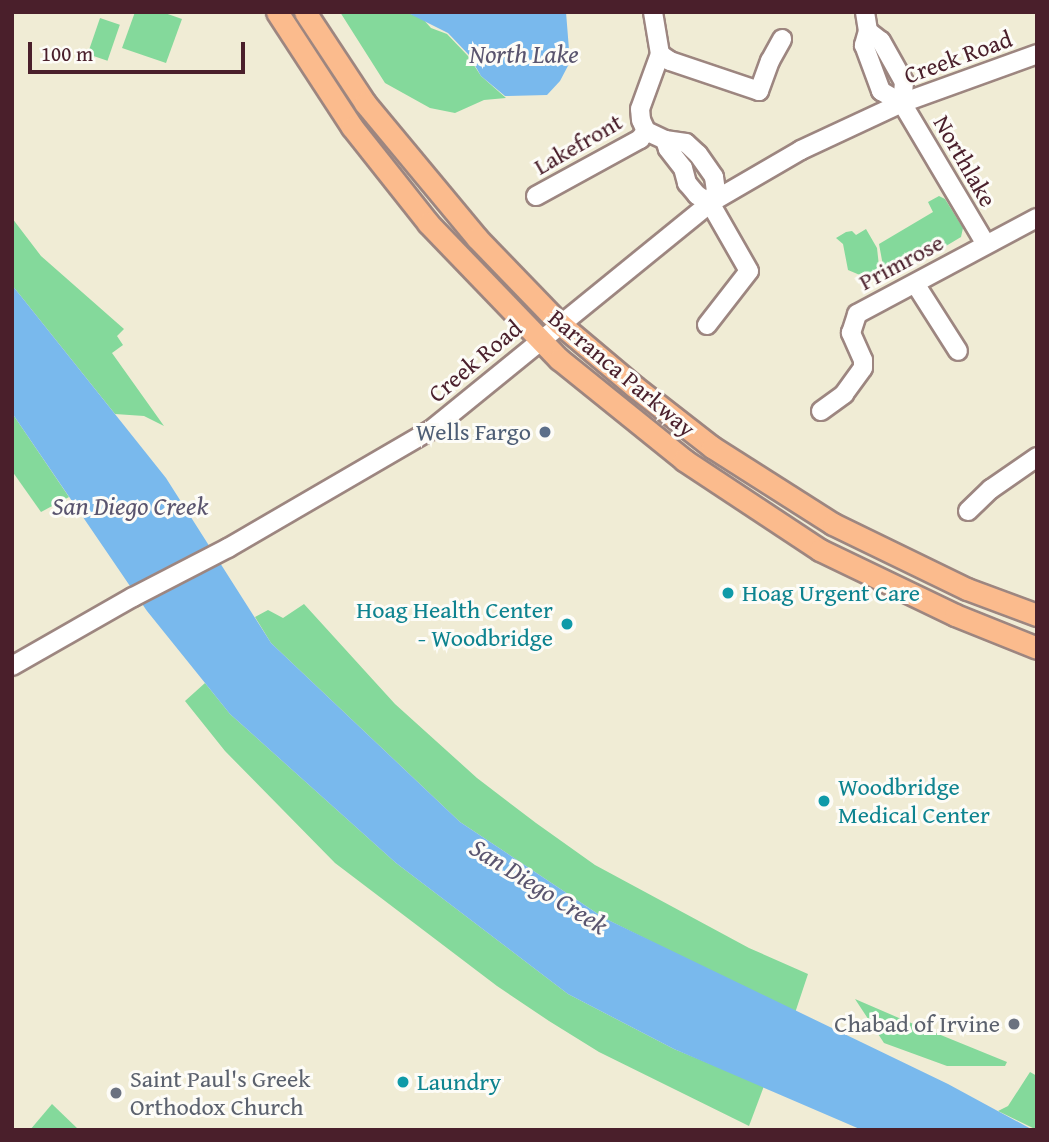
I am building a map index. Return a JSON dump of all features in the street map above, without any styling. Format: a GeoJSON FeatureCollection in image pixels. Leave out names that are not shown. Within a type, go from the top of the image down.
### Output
{"type":"FeatureCollection","features":[{"type":"Feature","properties":{"kind":"main road","name":"Barranca Parkway"},"geometry":{"type":"LineString","coordinates":[[277,12],[352,127],[428,223],[539,339],[684,460],[820,550],[955,615],[1036,645]]}},
{"type":"Feature","properties":{"kind":"main road","name":"Barranca Parkway"},"geometry":{"type":"LineString","coordinates":[[305,12],[365,103],[477,238],[559,323],[712,447],[833,524],[967,589],[1037,615]]}},
{"type":"Feature","properties":{"kind":"street","name":"Lakefront"},"geometry":{"type":"LineString","coordinates":[[536,196],[629,145],[646,131],[640,109],[660,54],[653,12]]}},
{"type":"Feature","properties":{"kind":"street"},"geometry":{"type":"LineString","coordinates":[[865,12],[869,31],[864,45],[881,91],[902,103],[904,82],[877,36],[869,31]]}},
{"type":"Feature","properties":{"kind":"street"},"geometry":{"type":"LineString","coordinates":[[660,54],[670,61],[758,92],[782,39]]}},
{"type":"Feature","properties":{"kind":"street"},"geometry":{"type":"LineString","coordinates":[[871,64],[889,54]]}},
{"type":"Feature","properties":{"kind":"street","name":"Creek Road"},"geometry":{"type":"LineString","coordinates":[[12,666],[133,597],[228,548],[431,430],[539,339],[710,203],[800,150],[902,103],[1037,54]]}},
{"type":"Feature","properties":{"kind":"street","name":"Northlake"},"geometry":{"type":"LineString","coordinates":[[902,103],[985,243]]}},
{"type":"Feature","properties":{"kind":"street"},"geometry":{"type":"LineString","coordinates":[[646,131],[665,140],[686,143],[698,154],[714,177],[716,191],[710,203]]}},
{"type":"Feature","properties":{"kind":"street"},"geometry":{"type":"LineString","coordinates":[[665,140],[680,164],[687,183],[697,195],[710,203],[749,271],[707,325]]}},
{"type":"Feature","properties":{"kind":"street"},"geometry":{"type":"LineString","coordinates":[[680,164],[698,154]]}},
{"type":"Feature","properties":{"kind":"street","name":"Primrose"},"geometry":{"type":"LineString","coordinates":[[821,411],[844,394],[863,368],[863,360],[851,333],[853,318],[916,285],[985,243],[1037,218]]}},
{"type":"Feature","properties":{"kind":"street"},"geometry":{"type":"LineString","coordinates":[[916,285],[958,351]]}},
{"type":"Feature","properties":{"kind":"street"},"geometry":{"type":"LineString","coordinates":[[968,511],[991,489],[1037,457]]}},
{"type":"Feature","properties":{"kind":"green space"},"geometry":{"type":"Polygon","coordinates":[[[135,12],[162,12],[182,19],[166,63],[122,48],[135,12]]]}},
{"type":"Feature","properties":{"kind":"green space"},"geometry":{"type":"Polygon","coordinates":[[[340,12],[406,12],[423,19],[431,28],[447,34],[468,56],[481,76],[506,98],[484,100],[455,113],[430,108],[385,83],[340,12]]]}},
{"type":"Feature","properties":{"kind":"green space"},"geometry":{"type":"Polygon","coordinates":[[[100,18],[120,25],[107,61],[88,54],[100,18]]]}},
{"type":"Feature","properties":{"kind":"green space"},"geometry":{"type":"Polygon","coordinates":[[[939,196],[945,199],[963,228],[961,237],[886,282],[879,244],[933,212],[928,202],[939,196]]]}},
{"type":"Feature","properties":{"kind":"green space"},"geometry":{"type":"Polygon","coordinates":[[[12,218],[41,256],[124,329],[117,336],[123,345],[112,353],[164,426],[144,416],[115,414],[12,285],[12,218]]]}},
{"type":"Feature","properties":{"kind":"green space"},"geometry":{"type":"Polygon","coordinates":[[[866,229],[877,248],[881,284],[848,270],[843,244],[836,238],[852,231],[856,235],[866,229]]]}},
{"type":"Feature","properties":{"kind":"green space"},"geometry":{"type":"Polygon","coordinates":[[[12,413],[69,497],[41,512],[12,471],[12,413]]]}},
{"type":"Feature","properties":{"kind":"green space"},"geometry":{"type":"Polygon","coordinates":[[[304,604],[395,704],[477,778],[536,823],[595,865],[749,948],[808,974],[795,1013],[604,918],[460,822],[271,643],[255,617],[268,610],[283,618],[304,604]]]}},
{"type":"Feature","properties":{"kind":"green space"},"geometry":{"type":"Polygon","coordinates":[[[205,683],[230,714],[396,863],[568,994],[674,1049],[764,1086],[749,1126],[599,1052],[549,1021],[497,986],[335,863],[225,751],[185,701],[205,683]]]}},
{"type":"Feature","properties":{"kind":"green space"},"geometry":{"type":"Polygon","coordinates":[[[855,999],[1007,1062],[1005,1066],[947,1066],[884,1043],[855,999]]]}},
{"type":"Feature","properties":{"kind":"green space"},"geometry":{"type":"Polygon","coordinates":[[[1030,1072],[1037,1076],[1037,1130],[998,1111],[1008,1106],[1030,1072]]]}},
{"type":"Feature","properties":{"kind":"green space"},"geometry":{"type":"Polygon","coordinates":[[[52,1104],[79,1130],[30,1130],[52,1104]]]}},
{"type":"Feature","properties":{"kind":"water","name":"North Lake"},"geometry":{"type":"Polygon","coordinates":[[[406,12],[566,12],[570,62],[560,81],[547,95],[505,96],[481,76],[469,55],[448,33],[406,12]]]}},
{"type":"Feature","properties":{"kind":"water","name":"San Diego Creek"},"geometry":{"type":"Polygon","coordinates":[[[12,285],[166,478],[271,643],[460,822],[604,918],[948,1084],[1033,1130],[862,1130],[674,1049],[568,994],[396,863],[230,714],[147,611],[12,413],[12,285]]]}},
{"type":"Feature","properties":{"kind":"place","name":"Wells Fargo"},"geometry":{"type":"Point","coordinates":[545,432]}},
{"type":"Feature","properties":{"kind":"place","name":"Hoag Urgent Care"},"geometry":{"type":"Point","coordinates":[728,593]}},
{"type":"Feature","properties":{"kind":"place","name":"Hoag Health Center - Woodbridge"},"geometry":{"type":"Point","coordinates":[567,624]}},
{"type":"Feature","properties":{"kind":"place","name":"Woodbridge Medical Center"},"geometry":{"type":"Point","coordinates":[824,801]}},
{"type":"Feature","properties":{"kind":"place","name":"Chabad of Irvine"},"geometry":{"type":"Point","coordinates":[1014,1024]}},
{"type":"Feature","properties":{"kind":"place","name":"Laundry"},"geometry":{"type":"Point","coordinates":[403,1082]}},
{"type":"Feature","properties":{"kind":"place","name":"Saint Paul's Greek Orthodox Church"},"geometry":{"type":"Point","coordinates":[116,1093]}}]}
